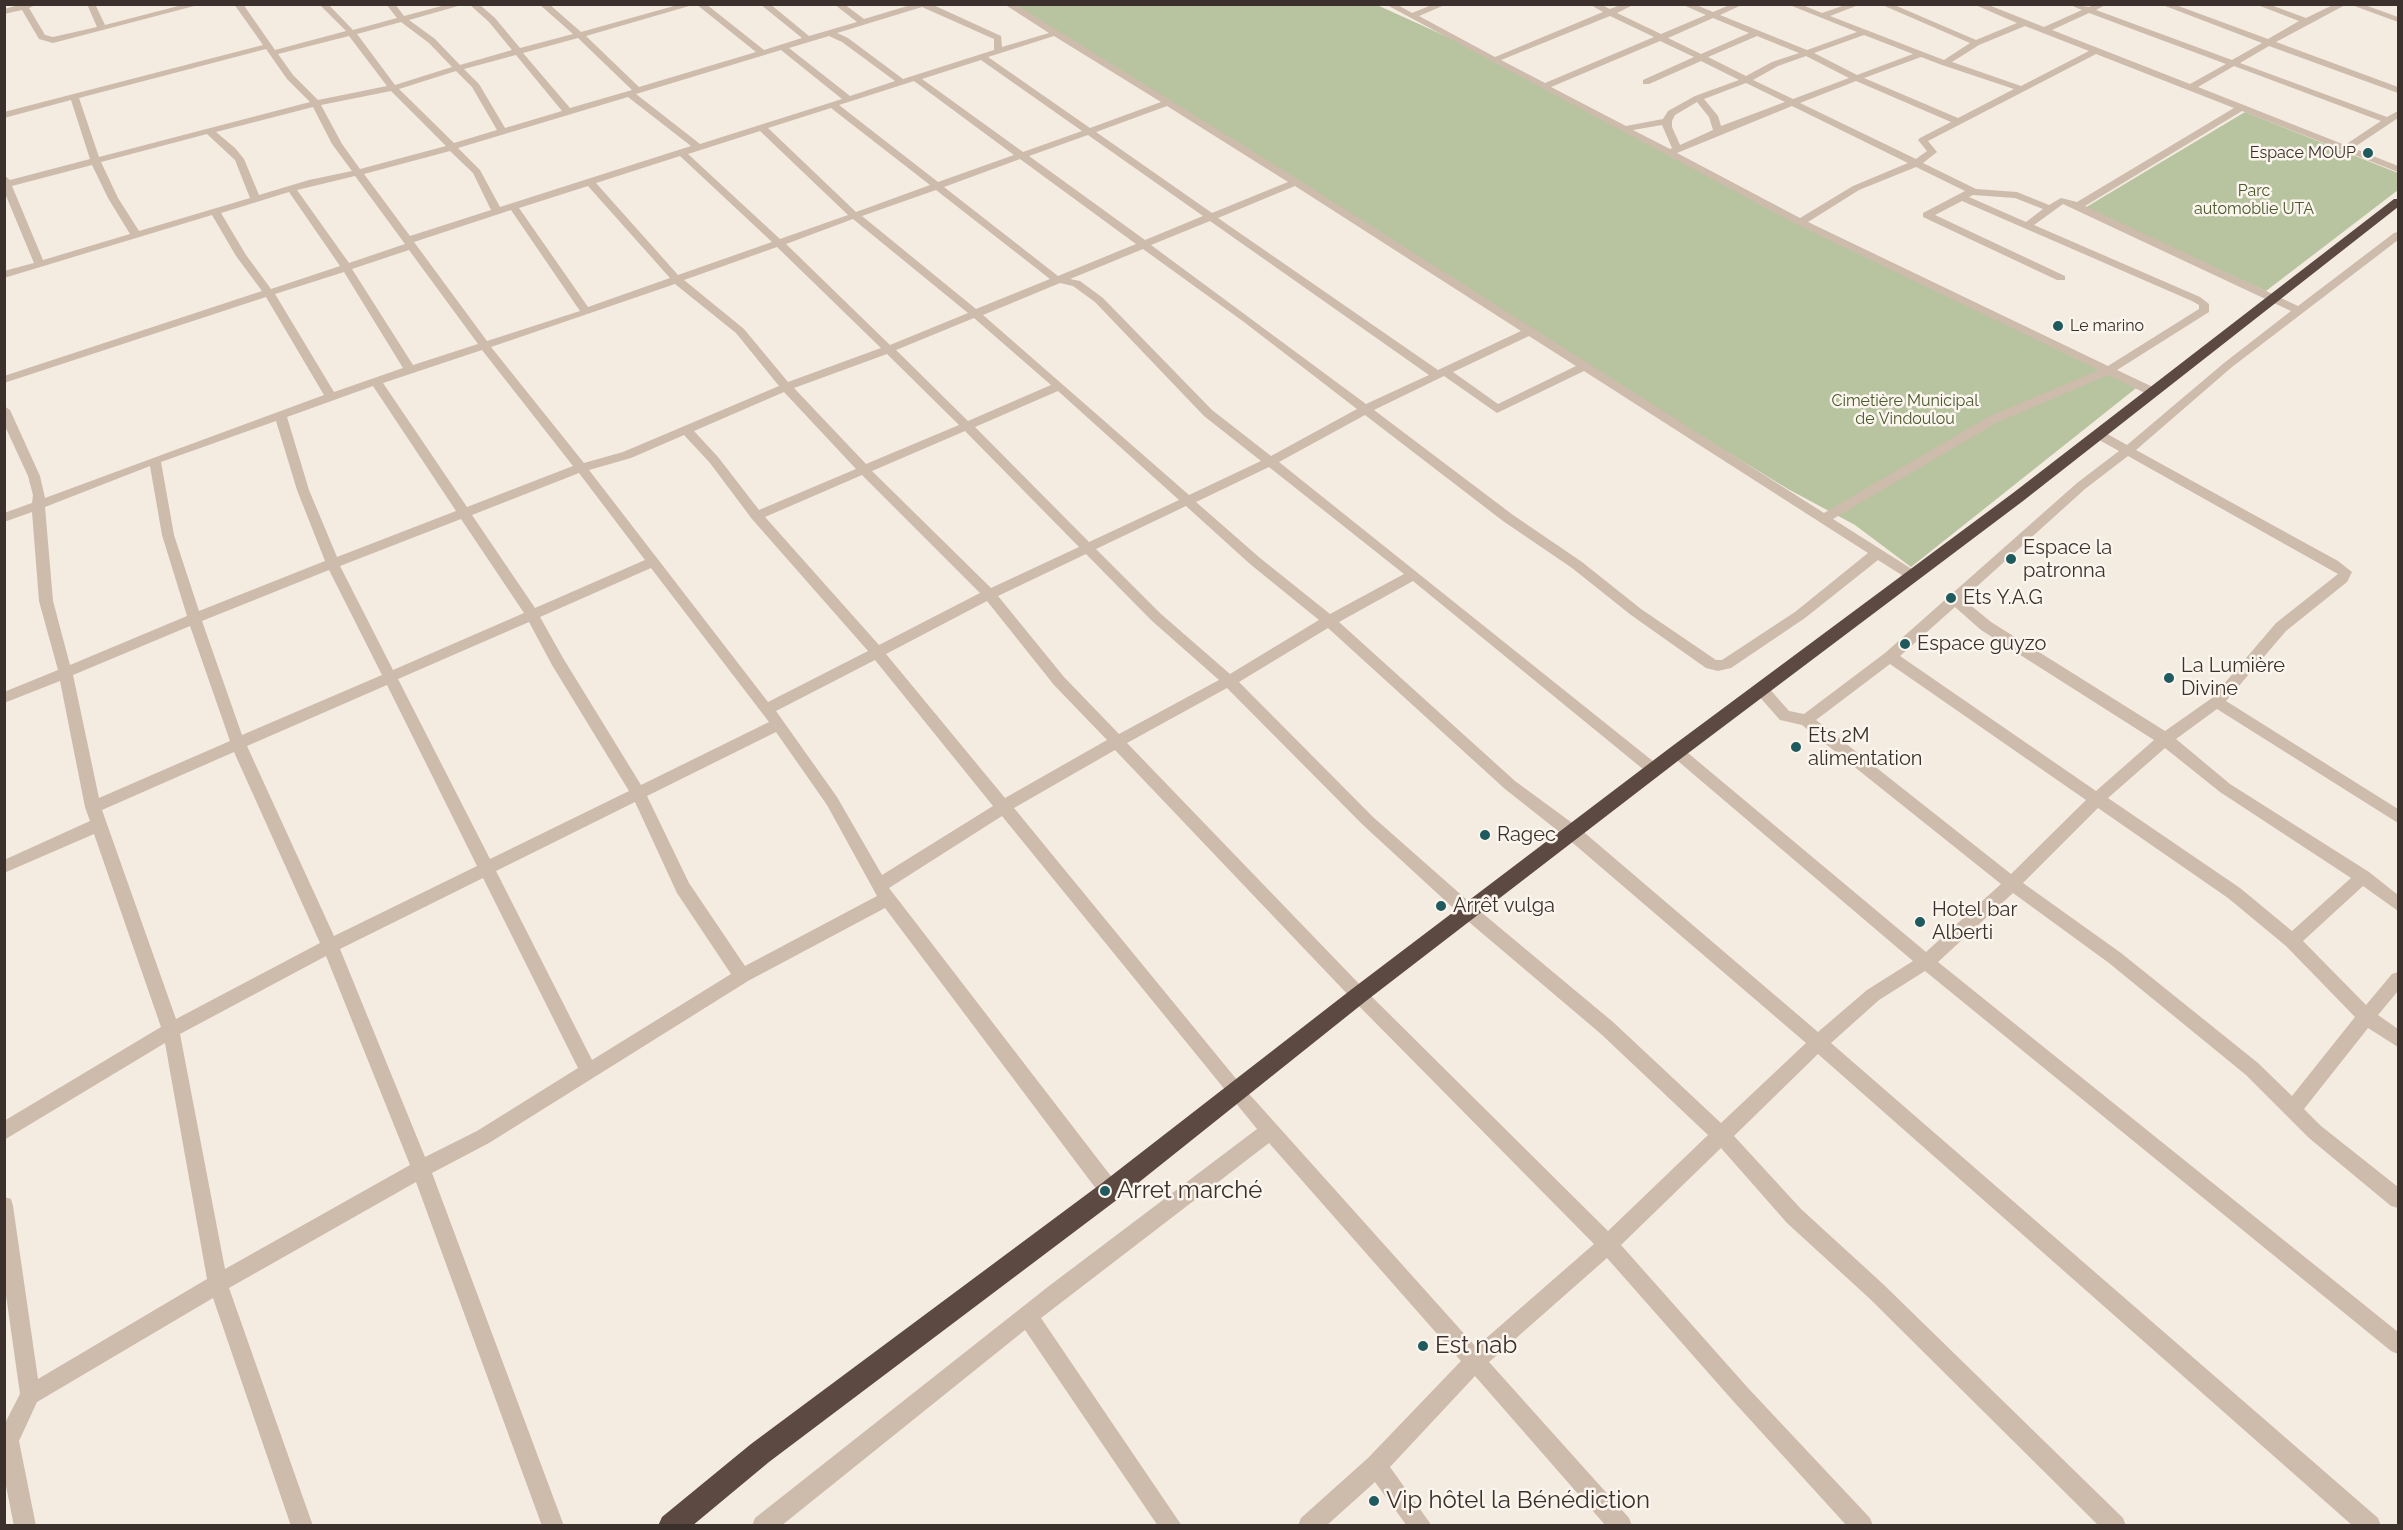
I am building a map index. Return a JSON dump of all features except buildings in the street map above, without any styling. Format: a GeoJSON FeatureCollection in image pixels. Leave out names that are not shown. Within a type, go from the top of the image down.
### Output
{"type":"FeatureCollection","features":[{"type":"Feature","properties":{"kind":"highway"},"geometry":{"type":"LineString","coordinates":[[671,1526],[760,1453],[903,1343],[1110,1191],[1359,995],[1677,752],[1913,576],[2398,202]]}},
{"type":"Feature","properties":{"kind":"street"},"geometry":{"type":"LineString","coordinates":[[4,12],[34,4]]}},
{"type":"Feature","properties":{"kind":"street"},"geometry":{"type":"LineString","coordinates":[[91,4],[102,28]]}},
{"type":"Feature","properties":{"kind":"street"},"geometry":{"type":"LineString","coordinates":[[24,7],[42,37],[61,39],[198,4]]}},
{"type":"Feature","properties":{"kind":"street"},"geometry":{"type":"LineString","coordinates":[[238,4],[290,77],[316,103],[337,144],[484,345],[779,724],[832,801],[884,892],[1110,1191]]}},
{"type":"Feature","properties":{"kind":"street"},"geometry":{"type":"LineString","coordinates":[[323,4],[351,32],[393,88],[477,172],[497,211]]}},
{"type":"Feature","properties":{"kind":"street"},"geometry":{"type":"LineString","coordinates":[[390,4],[402,19],[432,41],[476,86],[503,132]]}},
{"type":"Feature","properties":{"kind":"street"},"geometry":{"type":"LineString","coordinates":[[4,115],[461,4]]}},
{"type":"Feature","properties":{"kind":"street"},"geometry":{"type":"LineString","coordinates":[[473,4],[492,20],[568,112]]}},
{"type":"Feature","properties":{"kind":"street"},"geometry":{"type":"LineString","coordinates":[[543,4],[580,35],[634,92],[699,148]]}},
{"type":"Feature","properties":{"kind":"street"},"geometry":{"type":"LineString","coordinates":[[40,265],[5,182],[96,162],[316,103],[393,88],[457,68],[692,4]]}},
{"type":"Feature","properties":{"kind":"street"},"geometry":{"type":"LineString","coordinates":[[700,4],[763,53]]}},
{"type":"Feature","properties":{"kind":"street"},"geometry":{"type":"LineString","coordinates":[[764,4],[809,40]]}},
{"type":"Feature","properties":{"kind":"street"},"geometry":{"type":"LineString","coordinates":[[838,4],[864,23]]}},
{"type":"Feature","properties":{"kind":"street"},"geometry":{"type":"LineString","coordinates":[[1008,4],[1053,34],[1296,182],[1913,576]]}},
{"type":"Feature","properties":{"kind":"street"},"geometry":{"type":"LineString","coordinates":[[1389,4],[1496,59],[1623,129],[1673,151],[1800,222],[2153,392]]}},
{"type":"Feature","properties":{"kind":"street"},"geometry":{"type":"LineString","coordinates":[[1412,16],[1443,4]]}},
{"type":"Feature","properties":{"kind":"street"},"geometry":{"type":"LineString","coordinates":[[1593,4],[1974,192],[2017,195],[2051,209]]}},
{"type":"Feature","properties":{"kind":"street"},"geometry":{"type":"LineString","coordinates":[[1496,59],[1631,4]]}},
{"type":"Feature","properties":{"kind":"street"},"geometry":{"type":"LineString","coordinates":[[1685,4],[1805,52],[1856,78],[1956,121]]}},
{"type":"Feature","properties":{"kind":"street"},"geometry":{"type":"LineString","coordinates":[[1545,86],[1740,4]]}},
{"type":"Feature","properties":{"kind":"street"},"geometry":{"type":"LineString","coordinates":[[1791,4],[1920,54],[2022,88]]}},
{"type":"Feature","properties":{"kind":"street"},"geometry":{"type":"LineString","coordinates":[[1822,16],[1857,4]]}},
{"type":"Feature","properties":{"kind":"street"},"geometry":{"type":"LineString","coordinates":[[1884,4],[1976,43]]}},
{"type":"Feature","properties":{"kind":"street"},"geometry":{"type":"LineString","coordinates":[[1977,4],[2398,169]]}},
{"type":"Feature","properties":{"kind":"street"},"geometry":{"type":"LineString","coordinates":[[2072,4],[2387,120]]}},
{"type":"Feature","properties":{"kind":"street"},"geometry":{"type":"LineString","coordinates":[[2043,31],[2103,4]]}},
{"type":"Feature","properties":{"kind":"street"},"geometry":{"type":"LineString","coordinates":[[2164,4],[2398,90]]}},
{"type":"Feature","properties":{"kind":"street"},"geometry":{"type":"LineString","coordinates":[[2259,4],[2306,21]]}},
{"type":"Feature","properties":{"kind":"street"},"geometry":{"type":"LineString","coordinates":[[2190,88],[2306,21],[2343,4]]}},
{"type":"Feature","properties":{"kind":"street"},"geometry":{"type":"LineString","coordinates":[[2353,4],[2398,20]]}},
{"type":"Feature","properties":{"kind":"street"},"geometry":{"type":"LineString","coordinates":[[4,274],[291,188],[356,171],[389,166],[922,5],[952,16],[998,38],[998,51]]}},
{"type":"Feature","properties":{"kind":"street"},"geometry":{"type":"LineString","coordinates":[[1945,63],[1976,43],[2024,23]]}},
{"type":"Feature","properties":{"kind":"street"},"geometry":{"type":"LineString","coordinates":[[1673,151],[1667,122],[1671,113],[1698,98],[1746,80],[1775,64],[1865,32]]}},
{"type":"Feature","properties":{"kind":"street"},"geometry":{"type":"LineString","coordinates":[[830,33],[845,40],[903,83]]}},
{"type":"Feature","properties":{"kind":"street"},"geometry":{"type":"LineString","coordinates":[[1646,82],[1756,33]]}},
{"type":"Feature","properties":{"kind":"street"},"geometry":{"type":"LineString","coordinates":[[4,380],[346,267],[497,211],[591,183],[1053,34]]}},
{"type":"Feature","properties":{"kind":"street"},"geometry":{"type":"LineString","coordinates":[[784,48],[849,100]]}},
{"type":"Feature","properties":{"kind":"street"},"geometry":{"type":"LineString","coordinates":[[1800,222],[1856,188],[1917,163],[1932,152],[1923,140],[2095,51]]}},
{"type":"Feature","properties":{"kind":"street"},"geometry":{"type":"LineString","coordinates":[[1673,151],[1718,131],[1920,54]]}},
{"type":"Feature","properties":{"kind":"street"},"geometry":{"type":"LineString","coordinates":[[982,57],[1088,132],[1497,409],[1583,367]]}},
{"type":"Feature","properties":{"kind":"street"},"geometry":{"type":"LineString","coordinates":[[916,79],[1248,320],[1508,518],[1577,565],[1636,612],[1711,664],[1718,666],[1726,664],[1800,615],[1877,553]]}},
{"type":"Feature","properties":{"kind":"street"},"geometry":{"type":"LineString","coordinates":[[74,97],[96,162],[113,198],[136,235]]}},
{"type":"Feature","properties":{"kind":"street"},"geometry":{"type":"LineString","coordinates":[[1698,98],[1713,116],[1718,131]]}},
{"type":"Feature","properties":{"kind":"street"},"geometry":{"type":"LineString","coordinates":[[4,518],[154,460],[410,369],[586,312],[853,214],[1168,103]]}},
{"type":"Feature","properties":{"kind":"street"},"geometry":{"type":"LineString","coordinates":[[833,105],[1056,279],[1076,283],[1099,300],[1208,413],[1414,575],[1654,770]]}},
{"type":"Feature","properties":{"kind":"street"},"geometry":{"type":"LineString","coordinates":[[2078,206],[2241,108]]}},
{"type":"Feature","properties":{"kind":"street"},"geometry":{"type":"LineString","coordinates":[[2346,149],[2398,114]]}},
{"type":"Feature","properties":{"kind":"street"},"geometry":{"type":"LineString","coordinates":[[1623,129],[1667,122]]}},
{"type":"Feature","properties":{"kind":"street"},"geometry":{"type":"LineString","coordinates":[[762,128],[853,214],[1011,343],[1255,561],[1329,621],[1510,786],[1573,833],[1818,1043],[2370,1526]]}},
{"type":"Feature","properties":{"kind":"street"},"geometry":{"type":"LineString","coordinates":[[209,131],[232,150],[248,174],[255,199]]}},
{"type":"Feature","properties":{"kind":"street"},"geometry":{"type":"LineString","coordinates":[[682,153],[779,243],[887,351],[966,425],[1156,617],[1229,681],[1368,821],[1469,912],[1607,1028],[1723,1137],[1794,1216],[1876,1291],[2115,1526]]}},
{"type":"Feature","properties":{"kind":"street"},"geometry":{"type":"LineString","coordinates":[[4,698],[66,674],[193,618],[581,468],[627,455],[786,387],[887,351],[1056,279],[1296,182]]}},
{"type":"Feature","properties":{"kind":"street"},"geometry":{"type":"LineString","coordinates":[[591,183],[676,279],[740,331],[786,387],[865,471],[989,594],[1059,681],[1359,995],[1608,1244],[1741,1395],[1862,1526]]}},
{"type":"Feature","properties":{"kind":"street"},"geometry":{"type":"LineString","coordinates":[[291,188],[346,267],[410,369]]}},
{"type":"Feature","properties":{"kind":"street"},"geometry":{"type":"LineString","coordinates":[[1974,192],[1927,215],[2061,279]]}},
{"type":"Feature","properties":{"kind":"street"},"geometry":{"type":"LineString","coordinates":[[1824,519],[1992,420],[2110,370],[2205,310],[2204,304],[2196,299],[1960,197]]}},
{"type":"Feature","properties":{"kind":"street"},"geometry":{"type":"LineString","coordinates":[[2028,225],[2063,201],[2078,206],[2299,311]]}},
{"type":"Feature","properties":{"kind":"street"},"geometry":{"type":"LineString","coordinates":[[514,207],[586,312]]}},
{"type":"Feature","properties":{"kind":"street"},"geometry":{"type":"LineString","coordinates":[[215,212],[241,256],[269,293],[331,397]]}},
{"type":"Feature","properties":{"kind":"street"},"geometry":{"type":"LineString","coordinates":[[1806,720],[1890,657],[2081,486],[2128,450],[2228,365],[2398,235]]}},
{"type":"Feature","properties":{"kind":"street"},"geometry":{"type":"LineString","coordinates":[[766,710],[989,594],[1270,462],[1366,409],[1528,332]]}},
{"type":"Feature","properties":{"kind":"street"},"geometry":{"type":"LineString","coordinates":[[376,381],[533,616],[557,661],[638,794],[683,888],[742,976]]}},
{"type":"Feature","properties":{"kind":"street"},"geometry":{"type":"LineString","coordinates":[[757,516],[1059,386]]}},
{"type":"Feature","properties":{"kind":"street"},"geometry":{"type":"LineString","coordinates":[[4,410],[34,476],[39,495],[46,601],[66,674],[93,807],[171,1030],[219,1284],[302,1526]]}},
{"type":"Feature","properties":{"kind":"street"},"geometry":{"type":"LineString","coordinates":[[279,416],[303,490],[333,564],[589,1072]]}},
{"type":"Feature","properties":{"kind":"street"},"geometry":{"type":"LineString","coordinates":[[686,430],[714,460],[757,516],[876,651],[1236,1092],[1622,1526]]}},
{"type":"Feature","properties":{"kind":"street"},"geometry":{"type":"LineString","coordinates":[[1309,1526],[1376,1466],[1476,1360],[1608,1244],[1723,1137],[1818,1043],[1873,995],[1926,962],[2012,884],[2097,799],[2165,739],[2217,702],[2281,627],[2342,579],[2345,572],[2098,434]]}},
{"type":"Feature","properties":{"kind":"street"},"geometry":{"type":"LineString","coordinates":[[154,460],[168,535],[193,618],[238,743],[330,946],[421,1169],[553,1526]]}},
{"type":"Feature","properties":{"kind":"street"},"geometry":{"type":"LineString","coordinates":[[93,807],[653,562]]}},
{"type":"Feature","properties":{"kind":"street"},"geometry":{"type":"LineString","coordinates":[[25,1526],[6,1441],[30,1395],[219,1284],[421,1169],[483,1137],[742,976],[884,892],[1044,782],[1117,740],[1229,681],[1329,621],[1414,575]]}},
{"type":"Feature","properties":{"kind":"street"},"geometry":{"type":"LineString","coordinates":[[1954,599],[1986,626],[2165,739],[2225,788],[2363,877],[2398,904]]}},
{"type":"Feature","properties":{"kind":"street"},"geometry":{"type":"LineString","coordinates":[[1890,657],[2234,892],[2292,941],[2366,1017],[2398,1040]]}},
{"type":"Feature","properties":{"kind":"street"},"geometry":{"type":"LineString","coordinates":[[1762,690],[1785,716],[1806,720],[2012,884],[2115,958],[2252,1069],[2315,1132],[2398,1199]]}},
{"type":"Feature","properties":{"kind":"street"},"geometry":{"type":"LineString","coordinates":[[2217,702],[2398,817]]}},
{"type":"Feature","properties":{"kind":"street"},"geometry":{"type":"LineString","coordinates":[[4,1131],[171,1030],[330,946],[779,724]]}},
{"type":"Feature","properties":{"kind":"street"},"geometry":{"type":"LineString","coordinates":[[1677,752],[1926,962],[2398,1344]]}},
{"type":"Feature","properties":{"kind":"street"},"geometry":{"type":"LineString","coordinates":[[4,867],[98,825]]}},
{"type":"Feature","properties":{"kind":"street"},"geometry":{"type":"LineString","coordinates":[[2292,941],[2363,877]]}},
{"type":"Feature","properties":{"kind":"street"},"geometry":{"type":"LineString","coordinates":[[2293,1109],[2398,979]]}},
{"type":"Feature","properties":{"kind":"street"},"geometry":{"type":"LineString","coordinates":[[763,1526],[1056,1293],[1271,1130]]}},
{"type":"Feature","properties":{"kind":"street"},"geometry":{"type":"LineString","coordinates":[[4,1206],[30,1395]]}},
{"type":"Feature","properties":{"kind":"street"},"geometry":{"type":"LineString","coordinates":[[1028,1317],[1171,1526]]}},
{"type":"Feature","properties":{"kind":"street"},"geometry":{"type":"LineString","coordinates":[[1376,1466],[1421,1526]]}},
{"type":"Feature","properties":{"kind":"green space","name":"Cimetière Municipal de Vindoulou"},"geometry":{"type":"Polygon","coordinates":[[[1010,5],[1377,5],[1496,59],[1800,222],[2140,385],[1911,567],[1855,525],[1788,489],[1492,309],[1010,5]]]}},
{"type":"Feature","properties":{"kind":"green space","name":"Parc automoblie UTA"},"geometry":{"type":"Polygon","coordinates":[[[2245,112],[2398,173],[2398,190],[2266,291],[2083,209],[2245,112]]]}},
{"type":"Feature","properties":{"kind":"place","name":"Espace MOUP"},"geometry":{"type":"Point","coordinates":[2368,153]}},
{"type":"Feature","properties":{"kind":"place","name":"Le marino"},"geometry":{"type":"Point","coordinates":[2058,326]}},
{"type":"Feature","properties":{"kind":"place","name":"Espace la patronna"},"geometry":{"type":"Point","coordinates":[2011,559]}},
{"type":"Feature","properties":{"kind":"place","name":"Ets Y.A.G"},"geometry":{"type":"Point","coordinates":[1951,598]}},
{"type":"Feature","properties":{"kind":"place","name":"Espace guyzo"},"geometry":{"type":"Point","coordinates":[1905,644]}},
{"type":"Feature","properties":{"kind":"place","name":"La Lumière Divine"},"geometry":{"type":"Point","coordinates":[2169,678]}},
{"type":"Feature","properties":{"kind":"place","name":"Ets 2M alimentation"},"geometry":{"type":"Point","coordinates":[1796,747]}},
{"type":"Feature","properties":{"kind":"place","name":"Ragec"},"geometry":{"type":"Point","coordinates":[1485,835]}},
{"type":"Feature","properties":{"kind":"place","name":"Arrêt vulga"},"geometry":{"type":"Point","coordinates":[1441,906]}},
{"type":"Feature","properties":{"kind":"place","name":"Hotel bar Alberti"},"geometry":{"type":"Point","coordinates":[1920,922]}},
{"type":"Feature","properties":{"kind":"place","name":"Arret marché"},"geometry":{"type":"Point","coordinates":[1105,1191]}},
{"type":"Feature","properties":{"kind":"place","name":"Est nab"},"geometry":{"type":"Point","coordinates":[1423,1346]}},
{"type":"Feature","properties":{"kind":"place","name":"Vip hôtel la Bénédiction"},"geometry":{"type":"Point","coordinates":[1374,1501]}}]}
